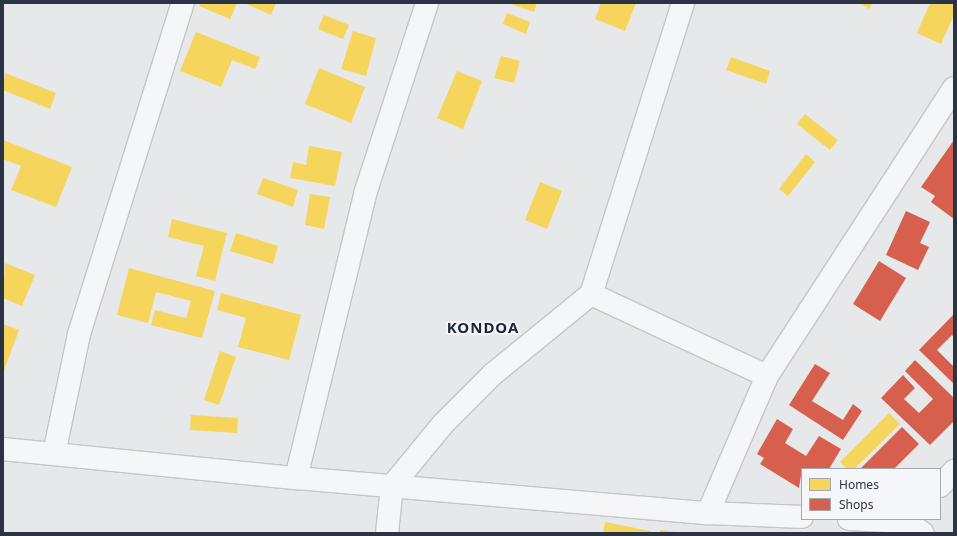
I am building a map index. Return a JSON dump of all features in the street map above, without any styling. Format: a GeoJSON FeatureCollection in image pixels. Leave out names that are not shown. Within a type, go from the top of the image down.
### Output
{"type":"FeatureCollection","features":[{"type":"Feature","properties":{"kind":"street"},"geometry":{"type":"LineString","coordinates":[[54,454],[78,334],[182,3]]}},
{"type":"Feature","properties":{"kind":"street"},"geometry":{"type":"LineString","coordinates":[[296,478],[366,191],[427,3]]}},
{"type":"Feature","properties":{"kind":"street"},"geometry":{"type":"LineString","coordinates":[[387,533],[392,486],[443,424],[493,374],[591,294],[683,3]]}},
{"type":"Feature","properties":{"kind":"street"},"geometry":{"type":"LineString","coordinates":[[708,513],[767,376],[954,88]]}},
{"type":"Feature","properties":{"kind":"street"},"geometry":{"type":"LineString","coordinates":[[591,294],[767,376]]}},
{"type":"Feature","properties":{"kind":"street"},"geometry":{"type":"LineString","coordinates":[[3,449],[296,478],[708,513],[801,517]]}},
{"type":"Feature","properties":{"kind":"street"},"geometry":{"type":"LineString","coordinates":[[941,485],[954,471]]}},
{"type":"Feature","properties":{"kind":"street"},"geometry":{"type":"LineString","coordinates":[[860,520],[914,525]]}},
{"type":"Feature","properties":{"kind":"building: Homes"},"geometry":{"type":"Polygon","coordinates":[[[201,3],[237,3],[230,19],[199,6],[201,3]]]}},
{"type":"Feature","properties":{"kind":"building: Homes"},"geometry":{"type":"Polygon","coordinates":[[[244,3],[276,3],[271,15],[244,3]]]}},
{"type":"Feature","properties":{"kind":"building: Homes"},"geometry":{"type":"Polygon","coordinates":[[[508,3],[537,3],[534,12],[508,3]]]}},
{"type":"Feature","properties":{"kind":"building: Homes"},"geometry":{"type":"Polygon","coordinates":[[[601,3],[636,3],[625,31],[595,19],[601,3]]]}},
{"type":"Feature","properties":{"kind":"building: Homes"},"geometry":{"type":"Polygon","coordinates":[[[860,3],[873,3],[869,9],[860,3]]]}},
{"type":"Feature","properties":{"kind":"building: Homes"},"geometry":{"type":"Polygon","coordinates":[[[930,3],[954,3],[954,15],[941,44],[917,33],[930,3]]]}},
{"type":"Feature","properties":{"kind":"building: Homes"},"geometry":{"type":"Polygon","coordinates":[[[507,13],[530,22],[526,34],[503,24],[507,13]]]}},
{"type":"Feature","properties":{"kind":"building: Homes"},"geometry":{"type":"Polygon","coordinates":[[[324,15],[349,25],[343,39],[318,29],[324,15]]]}},
{"type":"Feature","properties":{"kind":"building: Homes"},"geometry":{"type":"Polygon","coordinates":[[[353,31],[376,38],[366,76],[341,69],[353,31]]]}},
{"type":"Feature","properties":{"kind":"building: Homes"},"geometry":{"type":"Polygon","coordinates":[[[196,32],[260,57],[255,69],[232,60],[221,87],[180,71],[196,32]]]}},
{"type":"Feature","properties":{"kind":"building: Homes"},"geometry":{"type":"Polygon","coordinates":[[[501,56],[520,61],[514,83],[494,78],[501,56]]]}},
{"type":"Feature","properties":{"kind":"building: Homes"},"geometry":{"type":"Polygon","coordinates":[[[731,57],[770,71],[766,84],[726,70],[731,57]]]}},
{"type":"Feature","properties":{"kind":"building: Homes"},"geometry":{"type":"Polygon","coordinates":[[[319,68],[365,87],[351,123],[305,104],[319,68]]]}},
{"type":"Feature","properties":{"kind":"building: Homes"},"geometry":{"type":"Polygon","coordinates":[[[457,71],[482,81],[463,129],[437,118],[457,71]]]}},
{"type":"Feature","properties":{"kind":"building: Homes"},"geometry":{"type":"Polygon","coordinates":[[[5,73],[56,93],[50,109],[3,90],[5,73]]]}},
{"type":"Feature","properties":{"kind":"building: Homes"},"geometry":{"type":"Polygon","coordinates":[[[805,114],[838,140],[830,150],[797,124],[805,114]]]}},
{"type":"Feature","properties":{"kind":"building: Homes"},"geometry":{"type":"Polygon","coordinates":[[[3,140],[72,167],[56,207],[11,190],[21,166],[3,159],[3,140]]]}},
{"type":"Feature","properties":{"kind":"building: Homes"},"geometry":{"type":"Polygon","coordinates":[[[309,146],[342,152],[335,186],[290,178],[293,162],[306,165],[309,146]]]}},
{"type":"Feature","properties":{"kind":"building: Homes"},"geometry":{"type":"Polygon","coordinates":[[[806,154],[815,162],[788,196],[779,189],[806,154]]]}},
{"type":"Feature","properties":{"kind":"building: Homes"},"geometry":{"type":"Polygon","coordinates":[[[263,178],[298,190],[293,207],[257,194],[263,178]]]}},
{"type":"Feature","properties":{"kind":"building: Homes"},"geometry":{"type":"Polygon","coordinates":[[[540,182],[562,191],[547,229],[525,220],[540,182]]]}},
{"type":"Feature","properties":{"kind":"building: Homes"},"geometry":{"type":"Polygon","coordinates":[[[310,194],[330,197],[324,229],[305,225],[310,194]]]}},
{"type":"Feature","properties":{"kind":"building: Homes"},"geometry":{"type":"Polygon","coordinates":[[[172,219],[227,233],[215,281],[196,276],[204,246],[168,237],[172,219]]]}},
{"type":"Feature","properties":{"kind":"building: Homes"},"geometry":{"type":"Polygon","coordinates":[[[236,233],[278,246],[273,264],[230,251],[236,233]]]}},
{"type":"Feature","properties":{"kind":"building: Homes"},"geometry":{"type":"Polygon","coordinates":[[[5,263],[35,275],[22,306],[3,298],[5,263]]]}},
{"type":"Feature","properties":{"kind":"building: Homes"},"geometry":{"type":"Polygon","coordinates":[[[129,268],[215,291],[202,338],[151,325],[155,310],[186,318],[191,301],[156,292],[148,323],[117,315],[129,268]]]}},
{"type":"Feature","properties":{"kind":"building: Homes"},"geometry":{"type":"Polygon","coordinates":[[[221,293],[301,315],[289,360],[238,347],[246,318],[217,310],[221,293]]]}},
{"type":"Feature","properties":{"kind":"building: Homes"},"geometry":{"type":"Polygon","coordinates":[[[3,324],[19,330],[3,373],[3,324]]]}},
{"type":"Feature","properties":{"kind":"building: Homes"},"geometry":{"type":"Polygon","coordinates":[[[220,351],[236,357],[219,405],[204,400],[220,351]]]}},
{"type":"Feature","properties":{"kind":"building: Homes"},"geometry":{"type":"Polygon","coordinates":[[[889,413],[900,424],[855,468],[846,468],[840,462],[889,413]]]}},
{"type":"Feature","properties":{"kind":"building: Homes"},"geometry":{"type":"Polygon","coordinates":[[[191,415],[238,418],[237,433],[190,430],[191,415]]]}},
{"type":"Feature","properties":{"kind":"building: Homes"},"geometry":{"type":"Polygon","coordinates":[[[605,522],[650,531],[650,533],[603,533],[605,522]]]}},
{"type":"Feature","properties":{"kind":"building: Homes"},"geometry":{"type":"Polygon","coordinates":[[[660,530],[677,532],[677,533],[660,533],[660,530]]]}},
{"type":"Feature","properties":{"kind":"building: Shops"},"geometry":{"type":"Polygon","coordinates":[[[954,140],[954,219],[931,202],[935,196],[921,187],[954,140]]]}},
{"type":"Feature","properties":{"kind":"building: Shops"},"geometry":{"type":"Polygon","coordinates":[[[906,211],[930,222],[920,243],[929,247],[918,270],[886,255],[906,211]]]}},
{"type":"Feature","properties":{"kind":"building: Shops"},"geometry":{"type":"Polygon","coordinates":[[[879,261],[906,278],[880,321],[853,304],[879,261]]]}},
{"type":"Feature","properties":{"kind":"building: Shops"},"geometry":{"type":"Polygon","coordinates":[[[953,315],[954,337],[952,335],[937,350],[954,367],[954,384],[919,350],[953,315]]]}},
{"type":"Feature","properties":{"kind":"building: Shops"},"geometry":{"type":"Polygon","coordinates":[[[915,360],[954,398],[954,421],[930,445],[881,398],[903,375],[915,388],[904,399],[919,413],[933,399],[905,371],[915,360]]]}},
{"type":"Feature","properties":{"kind":"building: Shops"},"geometry":{"type":"Polygon","coordinates":[[[815,364],[830,373],[812,401],[843,420],[853,404],[862,411],[843,440],[789,405],[815,364]]]}},
{"type":"Feature","properties":{"kind":"building: Shops"},"geometry":{"type":"Polygon","coordinates":[[[777,419],[793,429],[785,443],[806,456],[819,436],[841,449],[830,468],[801,468],[799,488],[760,464],[764,458],[757,454],[777,419]]]}},
{"type":"Feature","properties":{"kind":"building: Shops"},"geometry":{"type":"Polygon","coordinates":[[[902,427],[919,444],[895,468],[861,468],[902,427]]]}},
{"type":"Feature","properties":{"kind":"district","name":"KONDOA"},"geometry":{"type":"Point","coordinates":[483,328]}}]}
